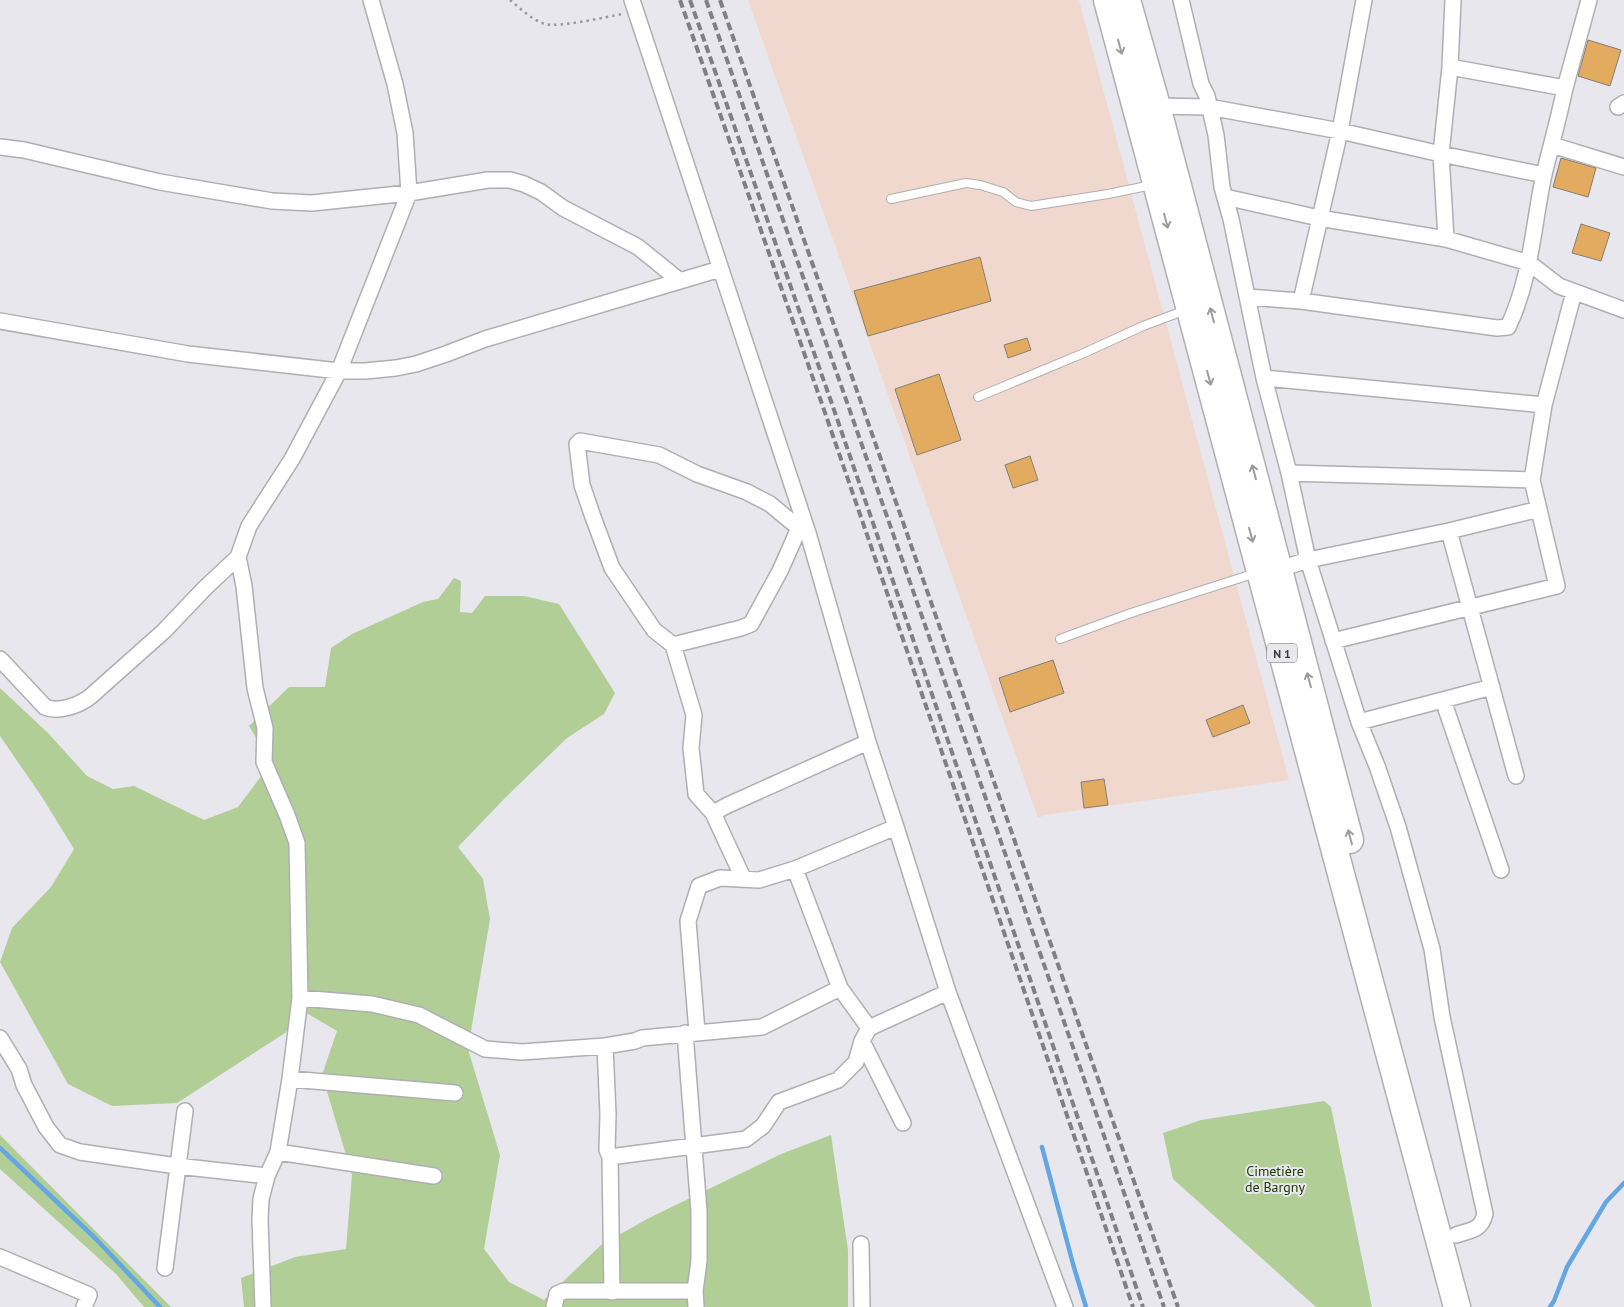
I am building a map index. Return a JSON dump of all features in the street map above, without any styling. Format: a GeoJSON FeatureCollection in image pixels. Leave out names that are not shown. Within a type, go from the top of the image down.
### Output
{"type":"FeatureCollection","features":[{"type":"Feature","properties":{"kind":"highway","name":"N 1"},"geometry":{"type":"LineString","coordinates":[[1107,0],[1190,308],[1270,571],[1376,940],[1474,1307]]}},
{"type":"Feature","properties":{"kind":"highway","name":"N 1"},"geometry":{"type":"LineString","coordinates":[[1127,0],[1157,106],[1232,393],[1270,571],[1457,1307]]}},
{"type":"Feature","properties":{"kind":"street"},"geometry":{"type":"LineString","coordinates":[[0,659],[44,707],[54,710],[81,703],[92,696],[164,631],[238,557],[249,526],[292,459],[338,371],[409,194],[405,133],[395,84],[371,0]]}},
{"type":"Feature","properties":{"kind":"street"},"geometry":{"type":"LineString","coordinates":[[1181,0],[1201,84],[1207,96],[1216,135],[1220,175],[1264,378],[1289,473],[1308,560],[1359,722],[1377,766],[1398,827],[1432,949],[1442,1017],[1485,1214],[1483,1222],[1477,1228],[1456,1235]]}},
{"type":"Feature","properties":{"kind":"street"},"geometry":{"type":"LineString","coordinates":[[1302,301],[1340,131],[1364,0]]}},
{"type":"Feature","properties":{"kind":"street"},"geometry":{"type":"LineString","coordinates":[[1446,239],[1441,154],[1450,67],[1453,0]]}},
{"type":"Feature","properties":{"kind":"street"},"geometry":{"type":"LineString","coordinates":[[1247,297],[1302,301],[1498,328],[1508,327],[1514,315],[1529,263],[1544,174],[1589,0]]}},
{"type":"Feature","properties":{"kind":"street"},"geometry":{"type":"LineString","coordinates":[[634,6],[720,269],[948,992],[1065,1307]]}},
{"type":"Feature","properties":{"kind":"street"},"geometry":{"type":"LineString","coordinates":[[1450,67],[1565,88]]}},
{"type":"Feature","properties":{"kind":"street"},"geometry":{"type":"LineString","coordinates":[[1157,106],[1209,108],[1340,131],[1441,154],[1544,174]]}},
{"type":"Feature","properties":{"kind":"street"},"geometry":{"type":"LineString","coordinates":[[1552,145],[1624,167]]}},
{"type":"Feature","properties":{"kind":"street"},"geometry":{"type":"LineString","coordinates":[[0,147],[24,150],[160,182],[272,201],[312,203],[409,194],[488,180],[510,180],[541,192],[563,208],[638,247],[680,281]]}},
{"type":"Feature","properties":{"kind":"street"},"geometry":{"type":"LineString","coordinates":[[1225,197],[1320,218],[1446,239],[1529,263],[1559,286],[1624,310]]}},
{"type":"Feature","properties":{"kind":"street"},"geometry":{"type":"LineString","coordinates":[[0,321],[188,354],[338,371],[365,371],[416,364],[485,339],[720,269]]}},
{"type":"Feature","properties":{"kind":"street"},"geometry":{"type":"LineString","coordinates":[[1333,641],[1557,586],[1532,480],[1544,405],[1574,292]]}},
{"type":"Feature","properties":{"kind":"street"},"geometry":{"type":"LineString","coordinates":[[1264,378],[1544,405]]}},
{"type":"Feature","properties":{"kind":"street"},"geometry":{"type":"LineString","coordinates":[[743,878],[713,813],[696,794],[691,748],[694,715],[673,645],[654,630],[612,568],[582,485],[578,444],[580,441],[659,456],[697,474],[747,492],[770,504],[803,530]]}},
{"type":"Feature","properties":{"kind":"street"},"geometry":{"type":"LineString","coordinates":[[1289,473],[1532,480]]}},
{"type":"Feature","properties":{"kind":"street"},"geometry":{"type":"LineString","coordinates":[[1270,571],[1308,560],[1449,531],[1539,509]]}},
{"type":"Feature","properties":{"kind":"street"},"geometry":{"type":"LineString","coordinates":[[673,645],[751,624],[803,530]]}},
{"type":"Feature","properties":{"kind":"street"},"geometry":{"type":"LineString","coordinates":[[1449,531],[1516,776]]}},
{"type":"Feature","properties":{"kind":"street"},"geometry":{"type":"LineString","coordinates":[[238,557],[244,586],[255,688],[265,728],[264,762],[297,843],[300,998],[290,1079],[278,1152],[267,1176],[262,1199],[260,1219],[263,1307]]}},
{"type":"Feature","properties":{"kind":"street"},"geometry":{"type":"LineString","coordinates":[[1359,722],[1492,687]]}},
{"type":"Feature","properties":{"kind":"street"},"geometry":{"type":"LineString","coordinates":[[1444,700],[1501,870]]}},
{"type":"Feature","properties":{"kind":"street"},"geometry":{"type":"LineString","coordinates":[[713,813],[868,742]]}},
{"type":"Feature","properties":{"kind":"street"},"geometry":{"type":"LineString","coordinates":[[696,1307],[695,1292],[699,1261],[699,1212],[693,1146],[688,921],[699,886],[720,878],[759,880],[795,869],[896,826]]}},
{"type":"Feature","properties":{"kind":"street"},"geometry":{"type":"LineString","coordinates":[[795,869],[840,988],[865,1035],[903,1123]]}},
{"type":"Feature","properties":{"kind":"street"},"geometry":{"type":"LineString","coordinates":[[300,998],[372,1004],[420,1015],[485,1049],[522,1052],[605,1046],[635,1042],[642,1038],[762,1027],[840,988]]}},
{"type":"Feature","properties":{"kind":"street"},"geometry":{"type":"LineString","coordinates":[[610,1157],[746,1139],[764,1126],[779,1102],[838,1080],[856,1062],[865,1035],[948,992]]}},
{"type":"Feature","properties":{"kind":"street"},"geometry":{"type":"LineString","coordinates":[[0,1038],[18,1069],[24,1086],[46,1127],[60,1145],[80,1152],[177,1166],[267,1176]]}},
{"type":"Feature","properties":{"kind":"street"},"geometry":{"type":"LineString","coordinates":[[605,1046],[608,1114],[607,1150],[610,1157],[612,1292]]}},
{"type":"Feature","properties":{"kind":"street"},"geometry":{"type":"LineString","coordinates":[[290,1079],[454,1092]]}},
{"type":"Feature","properties":{"kind":"street"},"geometry":{"type":"LineString","coordinates":[[164,1268],[185,1111]]}},
{"type":"Feature","properties":{"kind":"street"},"geometry":{"type":"LineString","coordinates":[[278,1152],[434,1176]]}},
{"type":"Feature","properties":{"kind":"street"},"geometry":{"type":"LineString","coordinates":[[862,1244],[862,1307]]}},
{"type":"Feature","properties":{"kind":"street"},"geometry":{"type":"LineString","coordinates":[[0,1257],[89,1295],[84,1307]]}},
{"type":"Feature","properties":{"kind":"street"},"geometry":{"type":"LineString","coordinates":[[554,1307],[557,1294],[564,1291],[695,1292]]}},
{"type":"Feature","properties":{"kind":"lane"},"geometry":{"type":"LineString","coordinates":[[890,199],[966,183],[980,184],[1003,192],[1016,202],[1031,206],[1108,194],[1156,184]]}},
{"type":"Feature","properties":{"kind":"lane"},"geometry":{"type":"LineString","coordinates":[[978,398],[1143,326],[1190,308]]}},
{"type":"Feature","properties":{"kind":"lane"},"geometry":{"type":"LineString","coordinates":[[1060,639],[1131,613],[1270,571]]}},
{"type":"Feature","properties":{"kind":"path"},"geometry":{"type":"LineString","coordinates":[[510,0],[533,19],[547,25],[584,21],[634,6]]}},
{"type":"Feature","properties":{"kind":"shaded area"},"geometry":{"type":"Polygon","coordinates":[[[748,0],[1079,0],[1289,780],[1045,815],[1038,818],[748,0]]]}},
{"type":"Feature","properties":{"kind":"green space"},"geometry":{"type":"Polygon","coordinates":[[[454,578],[461,581],[460,612],[472,613],[485,596],[524,596],[559,604],[615,693],[604,714],[567,738],[458,847],[483,879],[490,919],[468,1049],[500,1155],[484,1249],[509,1282],[544,1300],[601,1245],[649,1218],[781,1154],[831,1135],[848,1250],[848,1307],[244,1307],[241,1278],[295,1257],[346,1249],[352,1175],[322,1075],[337,1031],[303,1011],[285,1033],[177,1103],[112,1106],[68,1084],[0,962],[12,928],[51,887],[74,849],[42,797],[0,736],[0,688],[48,733],[87,776],[113,789],[134,786],[204,820],[238,807],[271,763],[249,726],[289,687],[325,687],[331,648],[352,634],[423,602],[438,599],[454,578]]]}},
{"type":"Feature","properties":{"kind":"green space","name":"Cimetière de Bargny"},"geometry":{"type":"Polygon","coordinates":[[[1324,1101],[1331,1107],[1372,1307],[1316,1307],[1173,1179],[1163,1133],[1201,1120],[1324,1101]]]}},
{"type":"Feature","properties":{"kind":"green space"},"geometry":{"type":"Polygon","coordinates":[[[0,1135],[171,1307],[144,1307],[116,1274],[0,1169],[0,1135]]]}},
{"type":"Feature","properties":{"kind":"building"},"geometry":{"type":"Polygon","coordinates":[[[1588,40],[1621,50],[1610,86],[1578,76],[1588,40]]]}},
{"type":"Feature","properties":{"kind":"building"},"geometry":{"type":"Polygon","coordinates":[[[1561,158],[1596,168],[1588,197],[1553,187],[1561,158]]]}},
{"type":"Feature","properties":{"kind":"building"},"geometry":{"type":"Polygon","coordinates":[[[1581,224],[1610,233],[1601,261],[1572,253],[1581,224]]]}},
{"type":"Feature","properties":{"kind":"building"},"geometry":{"type":"Polygon","coordinates":[[[980,257],[991,301],[868,336],[854,291],[980,257]]]}},
{"type":"Feature","properties":{"kind":"building"},"geometry":{"type":"Polygon","coordinates":[[[1027,338],[1031,350],[1008,358],[1004,345],[1027,338]]]}},
{"type":"Feature","properties":{"kind":"building"},"geometry":{"type":"Polygon","coordinates":[[[939,374],[961,440],[917,455],[895,389],[939,374]]]}},
{"type":"Feature","properties":{"kind":"building"},"geometry":{"type":"Polygon","coordinates":[[[1030,456],[1038,480],[1013,488],[1005,465],[1030,456]]]}},
{"type":"Feature","properties":{"kind":"building"},"geometry":{"type":"Polygon","coordinates":[[[1053,660],[1064,693],[1010,712],[999,678],[1053,660]]]}},
{"type":"Feature","properties":{"kind":"building"},"geometry":{"type":"Polygon","coordinates":[[[1243,705],[1250,723],[1213,737],[1206,720],[1243,705]]]}},
{"type":"Feature","properties":{"kind":"building"},"geometry":{"type":"Polygon","coordinates":[[[1104,779],[1108,805],[1084,808],[1081,782],[1104,779]]]}},
{"type":"Feature","properties":{"kind":"waterway"},"geometry":{"type":"LineString","coordinates":[[1042,1147],[1086,1307]]}},
{"type":"Feature","properties":{"kind":"waterway"},"geometry":{"type":"LineString","coordinates":[[0,1148],[96,1239],[160,1307]]}},
{"type":"Feature","properties":{"kind":"waterway"},"geometry":{"type":"LineString","coordinates":[[1550,1307],[1567,1267],[1606,1202],[1624,1183]]}},
{"type":"Feature","properties":{"kind":"railway"},"geometry":{"type":"LineString","coordinates":[[680,0],[822,404],[1133,1307]]}},
{"type":"Feature","properties":{"kind":"railway"},"geometry":{"type":"LineString","coordinates":[[690,0],[832,404],[1143,1307]]}},
{"type":"Feature","properties":{"kind":"railway"},"geometry":{"type":"LineString","coordinates":[[706,0],[1164,1307]]}},
{"type":"Feature","properties":{"kind":"railway"},"geometry":{"type":"LineString","coordinates":[[720,0],[1178,1307]]}}]}
